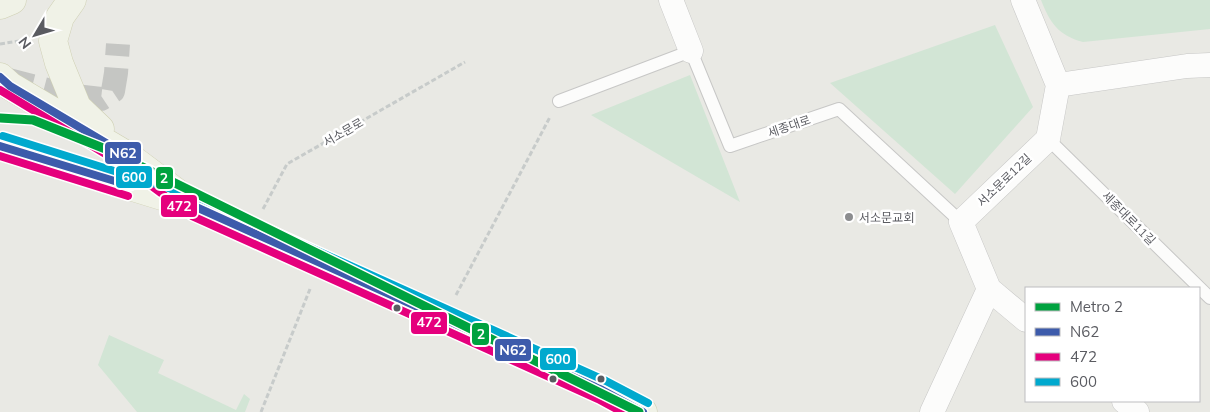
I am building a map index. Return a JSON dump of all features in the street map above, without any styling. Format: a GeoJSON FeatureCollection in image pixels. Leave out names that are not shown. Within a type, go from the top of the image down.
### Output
{"type":"FeatureCollection","features":[{"type":"Feature","properties":{"kind":"main road"},"geometry":{"type":"LineString","coordinates":[[0,5],[12,0]]}},
{"type":"Feature","properties":{"kind":"main road"},"geometry":{"type":"LineString","coordinates":[[72,0],[60,16],[53,40],[59,64],[77,107],[128,156]]}},
{"type":"Feature","properties":{"kind":"main road"},"geometry":{"type":"LineString","coordinates":[[0,77],[10,86],[128,156],[196,206]]}},
{"type":"Feature","properties":{"kind":"main road"},"geometry":{"type":"LineString","coordinates":[[0,146],[196,206],[602,390],[633,410]]}},
{"type":"Feature","properties":{"kind":"street","name":"세종대로"},"geometry":{"type":"LineString","coordinates":[[671,0],[691,51]]}},
{"type":"Feature","properties":{"kind":"street"},"geometry":{"type":"LineString","coordinates":[[1023,0],[1058,85],[1048,139]]}},
{"type":"Feature","properties":{"kind":"street"},"geometry":{"type":"LineString","coordinates":[[1058,85],[1187,66],[1210,65]]}},
{"type":"Feature","properties":{"kind":"street","name":"서소문로12길"},"geometry":{"type":"LineString","coordinates":[[961,222],[1048,139]]}},
{"type":"Feature","properties":{"kind":"street"},"geometry":{"type":"LineString","coordinates":[[961,222],[989,289],[1025,319]]}},
{"type":"Feature","properties":{"kind":"street"},"geometry":{"type":"LineString","coordinates":[[932,412],[989,289]]}},
{"type":"Feature","properties":{"kind":"street"},"geometry":{"type":"LineString","coordinates":[[1125,402],[1137,412]]}},
{"type":"Feature","properties":{"kind":"lane"},"geometry":{"type":"LineString","coordinates":[[559,101],[691,51]]}},
{"type":"Feature","properties":{"kind":"lane","name":"세종대로"},"geometry":{"type":"LineString","coordinates":[[691,51],[730,146],[840,109],[961,222]]}},
{"type":"Feature","properties":{"kind":"lane","name":"세종대로11길"},"geometry":{"type":"LineString","coordinates":[[1048,139],[1199,287]]}},
{"type":"Feature","properties":{"kind":"lane","name":"세종대로11길"},"geometry":{"type":"LineString","coordinates":[[1200,288],[1210,298]]}},
{"type":"Feature","properties":{"kind":"path"},"geometry":{"type":"LineString","coordinates":[[0,44],[19,41]]}},
{"type":"Feature","properties":{"kind":"path","name":"서소문로"},"geometry":{"type":"LineString","coordinates":[[251,231],[287,164],[465,62]]}},
{"type":"Feature","properties":{"kind":"path"},"geometry":{"type":"LineString","coordinates":[[443,318],[559,101]]}},
{"type":"Feature","properties":{"kind":"path"},"geometry":{"type":"LineString","coordinates":[[261,412],[320,263]]}},
{"type":"Feature","properties":{"kind":"green space"},"geometry":{"type":"Polygon","coordinates":[[[1041,0],[1210,0],[1210,29],[1083,42],[1067,36],[1056,27],[1041,0]]]}},
{"type":"Feature","properties":{"kind":"green space"},"geometry":{"type":"Polygon","coordinates":[[[995,25],[1033,107],[955,194],[830,83],[995,25]]]}},
{"type":"Feature","properties":{"kind":"green space"},"geometry":{"type":"Polygon","coordinates":[[[690,75],[740,202],[591,115],[690,75]]]}},
{"type":"Feature","properties":{"kind":"green space"},"geometry":{"type":"Polygon","coordinates":[[[109,335],[164,360],[158,373],[236,410],[244,394],[250,399],[245,412],[137,412],[98,365],[109,335]]]}},
{"type":"Feature","properties":{"kind":"tunnel"},"geometry":{"type":"LineString","coordinates":[[9,80],[67,95],[101,99],[113,91],[118,44]]}},
{"type":"Feature","properties":{"kind":"metro line","name":"2"},"geometry":{"type":"LineString","coordinates":[[0,118],[33,120],[108,150],[639,412]]}},
{"type":"Feature","properties":{"kind":"transit line","name":"N62"},"geometry":{"type":"LineString","coordinates":[[0,77],[10,86],[128,156],[196,207],[602,390],[643,412]]}},
{"type":"Feature","properties":{"kind":"transit line","name":"472"},"geometry":{"type":"LineString","coordinates":[[0,90],[122,164],[192,216],[598,399],[622,412]]}},
{"type":"Feature","properties":{"kind":"transit line","name":"600"},"geometry":{"type":"LineString","coordinates":[[3,136],[200,198],[606,381],[648,403]]}},
{"type":"Feature","properties":{"kind":"transit line","name":"N62"},"geometry":{"type":"LineString","coordinates":[[0,146],[131,186]]}},
{"type":"Feature","properties":{"kind":"transit line","name":"472"},"geometry":{"type":"LineString","coordinates":[[0,156],[128,196]]}},
{"type":"Feature","properties":{"kind":"place","name":"서소문교회"},"geometry":{"type":"Point","coordinates":[849,217]}}]}
